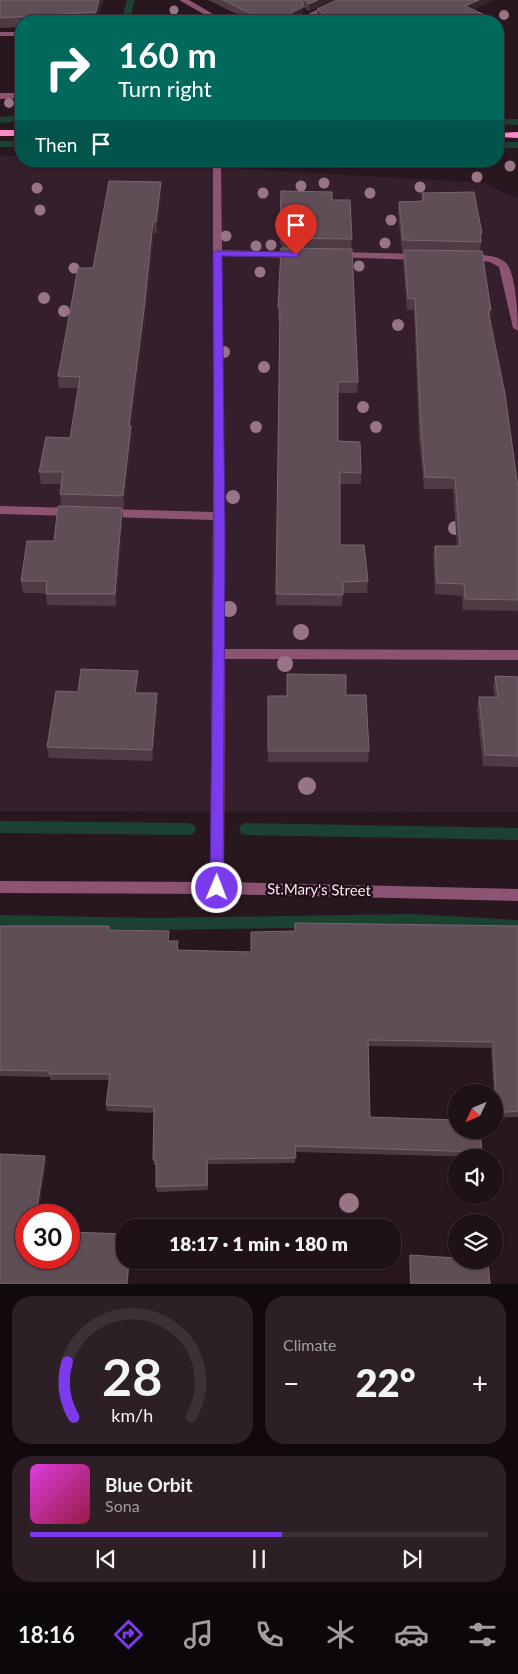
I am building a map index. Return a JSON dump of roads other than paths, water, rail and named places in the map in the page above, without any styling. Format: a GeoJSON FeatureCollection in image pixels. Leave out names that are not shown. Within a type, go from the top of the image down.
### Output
{"type":"FeatureCollection","features":[{"type":"Feature","properties":{"kind":"main road"},"geometry":{"type":"LineString","coordinates":[[0,133],[15,133]]}},
{"type":"Feature","properties":{"kind":"main road"},"geometry":{"type":"LineString","coordinates":[[504,135],[518,135]]}},
{"type":"Feature","properties":{"kind":"street"},"geometry":{"type":"LineString","coordinates":[[184,0],[210,15]]}},
{"type":"Feature","properties":{"kind":"street"},"geometry":{"type":"LineString","coordinates":[[310,15],[344,0]]}},
{"type":"Feature","properties":{"kind":"street"},"geometry":{"type":"LineString","coordinates":[[0,34],[15,34]]}},
{"type":"Feature","properties":{"kind":"street"},"geometry":{"type":"LineString","coordinates":[[0,96],[15,96]]}},
{"type":"Feature","properties":{"kind":"street"},"geometry":{"type":"LineString","coordinates":[[217,167],[219,654],[217,888]]}},
{"type":"Feature","properties":{"kind":"street"},"geometry":{"type":"LineString","coordinates":[[218,253],[306,255]]}},
{"type":"Feature","properties":{"kind":"street"},"geometry":{"type":"LineString","coordinates":[[325,255],[433,257]]}},
{"type":"Feature","properties":{"kind":"street"},"geometry":{"type":"LineString","coordinates":[[452,257],[488,258],[500,262],[504,266],[518,328]]}},
{"type":"Feature","properties":{"kind":"street"},"geometry":{"type":"LineString","coordinates":[[0,510],[219,516]]}},
{"type":"Feature","properties":{"kind":"street"},"geometry":{"type":"LineString","coordinates":[[219,654],[518,655]]}},
{"type":"Feature","properties":{"kind":"street","name":"St.Mary's Street"},"geometry":{"type":"LineString","coordinates":[[0,886],[518,894]]}},
{"type":"Feature","properties":{"kind":"waterway"},"geometry":{"type":"LineString","coordinates":[[126,15],[131,0]]}},
{"type":"Feature","properties":{"kind":"waterway"},"geometry":{"type":"LineString","coordinates":[[0,120],[15,119]]}},
{"type":"Feature","properties":{"kind":"waterway"},"geometry":{"type":"LineString","coordinates":[[504,122],[518,122]]}},
{"type":"Feature","properties":{"kind":"waterway"},"geometry":{"type":"LineString","coordinates":[[0,144],[15,144]]}},
{"type":"Feature","properties":{"kind":"waterway"},"geometry":{"type":"LineString","coordinates":[[504,145],[518,145]]}},
{"type":"Feature","properties":{"kind":"waterway"},"geometry":{"type":"LineString","coordinates":[[0,827],[189,829]]}},
{"type":"Feature","properties":{"kind":"waterway"},"geometry":{"type":"LineString","coordinates":[[246,829],[518,834]]}},
{"type":"Feature","properties":{"kind":"waterway"},"geometry":{"type":"LineString","coordinates":[[0,921],[153,924],[411,920],[518,926]]}}]}
